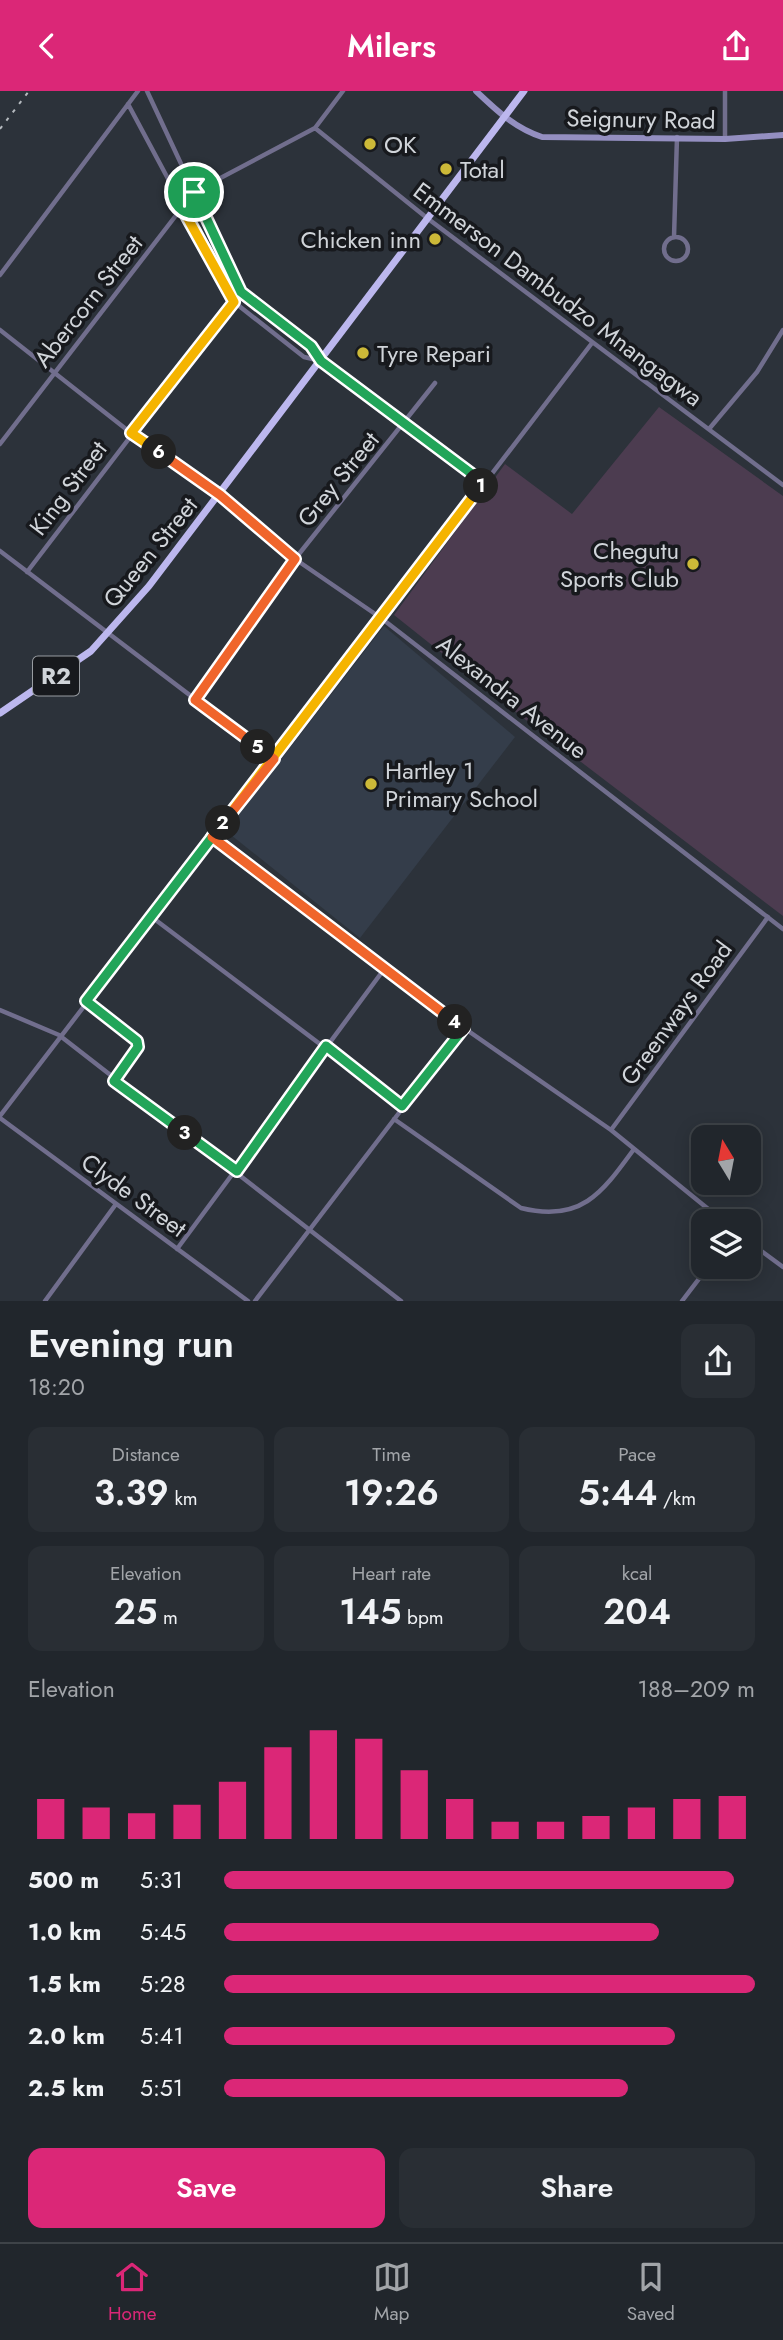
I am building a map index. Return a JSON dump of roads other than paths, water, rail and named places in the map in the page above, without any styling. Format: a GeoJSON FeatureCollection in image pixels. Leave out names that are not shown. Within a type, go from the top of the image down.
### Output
{"type":"FeatureCollection","features":[{"type":"Feature","properties":{"kind":"highway","name":"R2"},"geometry":{"type":"LineString","coordinates":[[504,117],[524,91]]}},
{"type":"Feature","properties":{"kind":"highway","name":"Queen Street"},"geometry":{"type":"LineString","coordinates":[[0,713],[91,651],[108,635],[220,495],[504,117]]}},
{"type":"Feature","properties":{"kind":"main road","name":"Seignury Road"},"geometry":{"type":"LineString","coordinates":[[477,91],[504,117],[524,131],[542,137],[724,139],[783,135]]}},
{"type":"Feature","properties":{"kind":"street"},"geometry":{"type":"LineString","coordinates":[[0,275],[138,91]]}},
{"type":"Feature","properties":{"kind":"street"},"geometry":{"type":"LineString","coordinates":[[146,91],[241,292],[311,346],[321,361],[484,483]]}},
{"type":"Feature","properties":{"kind":"street","name":"Abercorn Street"},"geometry":{"type":"LineString","coordinates":[[0,444],[194,192],[315,128],[343,91]]}},
{"type":"Feature","properties":{"kind":"street"},"geometry":{"type":"LineString","coordinates":[[724,139],[725,91]]}},
{"type":"Feature","properties":{"kind":"street"},"geometry":{"type":"LineString","coordinates":[[128,104],[234,302],[304,357],[321,361]]}},
{"type":"Feature","properties":{"kind":"street","name":"Emmerson Dambudzo Mnangagwa"},"geometry":{"type":"LineString","coordinates":[[315,128],[427,218],[783,485]]}},
{"type":"Feature","properties":{"kind":"street"},"geometry":{"type":"LineString","coordinates":[[674,237],[677,137]]}},
{"type":"Feature","properties":{"kind":"street"},"geometry":{"type":"LineString","coordinates":[[674,237],[682,238],[688,248],[686,256],[680,261],[672,261],[664,252],[664,244],[674,237]]}},
{"type":"Feature","properties":{"kind":"street","name":"King Street"},"geometry":{"type":"LineString","coordinates":[[27,572],[241,292]]}},
{"type":"Feature","properties":{"kind":"street","name":"Alexandra Avenue"},"geometry":{"type":"LineString","coordinates":[[0,330],[56,371],[131,433],[220,495],[295,559],[381,618],[783,929]]}},
{"type":"Feature","properties":{"kind":"street"},"geometry":{"type":"LineString","coordinates":[[709,429],[757,372],[783,330]]}},
{"type":"Feature","properties":{"kind":"street"},"geometry":{"type":"LineString","coordinates":[[0,1117],[59,1035],[153,918],[212,837],[592,343]]}},
{"type":"Feature","properties":{"kind":"street","name":"Grey Street"},"geometry":{"type":"LineString","coordinates":[[195,700],[295,559],[406,423],[435,383]]}},
{"type":"Feature","properties":{"kind":"street"},"geometry":{"type":"LineString","coordinates":[[0,551],[274,759]]}},
{"type":"Feature","properties":{"kind":"street"},"geometry":{"type":"LineString","coordinates":[[212,837],[464,1028],[611,1130],[708,1209]]}},
{"type":"Feature","properties":{"kind":"street","name":"Greenways Road"},"geometry":{"type":"LineString","coordinates":[[611,1130],[768,917]]}},
{"type":"Feature","properties":{"kind":"street"},"geometry":{"type":"LineString","coordinates":[[153,918],[402,1106]]}},
{"type":"Feature","properties":{"kind":"street"},"geometry":{"type":"LineString","coordinates":[[177,1249],[385,968]]}},
{"type":"Feature","properties":{"kind":"street"},"geometry":{"type":"LineString","coordinates":[[86,1001],[137,1041],[138,1047],[114,1081]]}},
{"type":"Feature","properties":{"kind":"street"},"geometry":{"type":"LineString","coordinates":[[0,1010],[59,1035],[114,1081],[237,1171],[401,1300]]}},
{"type":"Feature","properties":{"kind":"street"},"geometry":{"type":"LineString","coordinates":[[255,1300],[464,1028]]}},
{"type":"Feature","properties":{"kind":"street","name":"Clyde Street"},"geometry":{"type":"LineString","coordinates":[[0,1117],[248,1300]]}},
{"type":"Feature","properties":{"kind":"street"},"geometry":{"type":"LineString","coordinates":[[394,1119],[521,1208],[536,1212],[567,1211],[584,1205],[611,1181],[634,1149]]}},
{"type":"Feature","properties":{"kind":"street"},"geometry":{"type":"LineString","coordinates":[[45,1300],[116,1204]]}},
{"type":"Feature","properties":{"kind":"street"},"geometry":{"type":"LineString","coordinates":[[761,1251],[783,1267]]}},
{"type":"Feature","properties":{"kind":"street"},"geometry":{"type":"LineString","coordinates":[[682,1300],[699,1279]]}},
{"type":"Feature","properties":{"kind":"railway"},"geometry":{"type":"LineString","coordinates":[[0,129],[29,91]]}},
{"type":"Feature","properties":{"kind":"place","name":"OK"},"geometry":{"type":"Point","coordinates":[370,144]}},
{"type":"Feature","properties":{"kind":"place","name":"Total"},"geometry":{"type":"Point","coordinates":[446,169]}},
{"type":"Feature","properties":{"kind":"place","name":"Chicken inn"},"geometry":{"type":"Point","coordinates":[435,239]}},
{"type":"Feature","properties":{"kind":"place","name":"Tyre Repari"},"geometry":{"type":"Point","coordinates":[363,353]}},
{"type":"Feature","properties":{"kind":"place","name":"Chegutu Sports Club"},"geometry":{"type":"Point","coordinates":[693,564]}},
{"type":"Feature","properties":{"kind":"place","name":"Hartley 1 Primary School"},"geometry":{"type":"Point","coordinates":[371,784]}}]}
